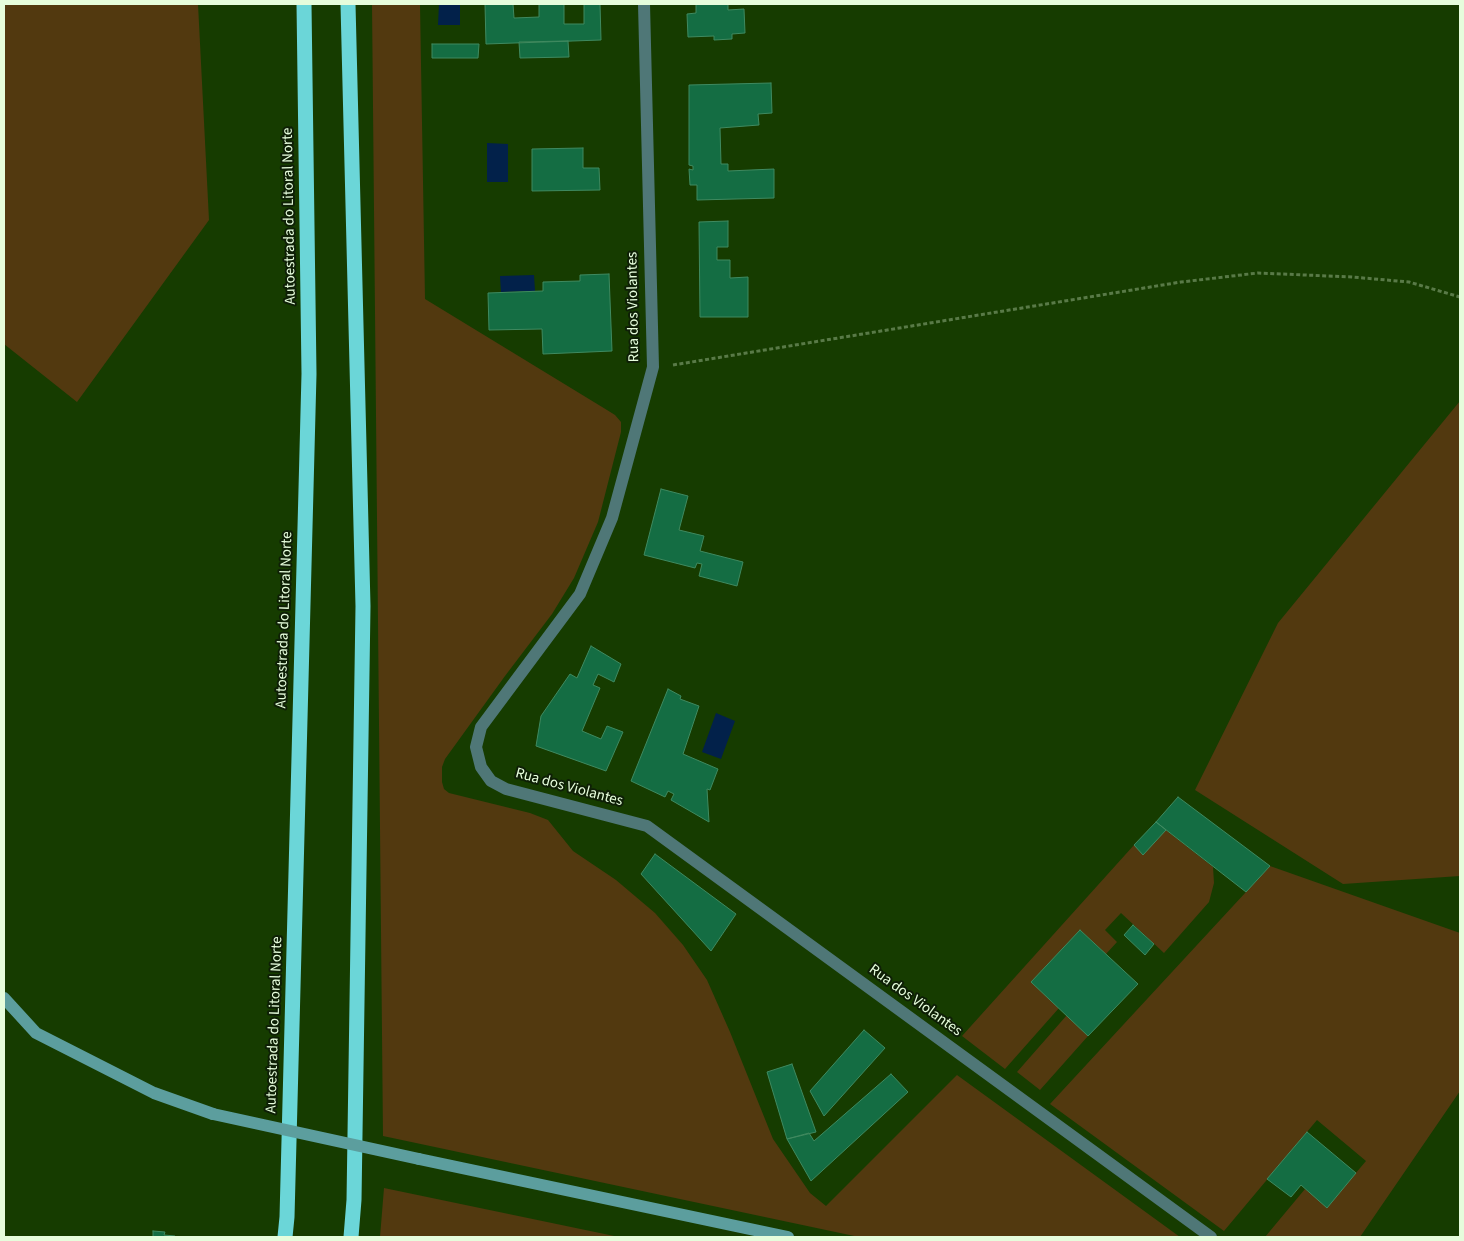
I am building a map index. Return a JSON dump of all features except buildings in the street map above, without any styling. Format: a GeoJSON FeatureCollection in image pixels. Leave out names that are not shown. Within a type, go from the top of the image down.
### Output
{"type":"FeatureCollection","features":[{"type":"Feature","properties":{"kind":"highway","name":"Autoestrada do Litoral Norte"},"geometry":{"type":"LineString","coordinates":[[285,1237],[288,1187],[310,374],[304,4]]}},
{"type":"Feature","properties":{"kind":"highway"},"geometry":{"type":"LineString","coordinates":[[348,4],[363,606],[355,1180],[351,1237]]}},
{"type":"Feature","properties":{"kind":"street","name":"Rua dos Violantes"},"geometry":{"type":"LineString","coordinates":[[644,4],[652,367],[612,518],[580,594],[481,727],[476,747],[481,767],[491,781],[506,789],[647,826],[1211,1237]]}},
{"type":"Feature","properties":{"kind":"street"},"geometry":{"type":"LineString","coordinates":[[4,998],[36,1033],[154,1093],[213,1114],[788,1237]]}},
{"type":"Feature","properties":{"kind":"path"},"geometry":{"type":"LineString","coordinates":[[652,367],[1181,282],[1258,273],[1352,276],[1409,282],[1460,297]]}},
{"type":"Feature","properties":{"kind":"shaded area"},"geometry":{"type":"Polygon","coordinates":[[[4,4],[198,4],[209,220],[77,402],[4,344],[4,4]]]}},
{"type":"Feature","properties":{"kind":"shaded area"},"geometry":{"type":"Polygon","coordinates":[[[372,4],[420,4],[425,299],[615,415],[621,422],[621,432],[598,522],[574,578],[552,614],[445,759],[442,767],[444,789],[449,793],[530,813],[548,820],[573,851],[616,880],[655,913],[683,945],[707,980],[773,1139],[810,1193],[826,1206],[957,1075],[1180,1237],[859,1237],[383,1136],[372,4]]]}},
{"type":"Feature","properties":{"kind":"shaded area"},"geometry":{"type":"Polygon","coordinates":[[[1460,401],[1460,876],[1343,884],[1195,790],[1278,623],[1460,401]]]}},
{"type":"Feature","properties":{"kind":"shaded area"},"geometry":{"type":"Polygon","coordinates":[[[1166,830],[1213,867],[1214,883],[1209,902],[1164,953],[1121,913],[1105,930],[1117,942],[1106,954],[1080,930],[1031,982],[1059,1008],[1005,1069],[962,1036],[1134,845],[1166,830]]]}},
{"type":"Feature","properties":{"kind":"shaded area"},"geometry":{"type":"Polygon","coordinates":[[[1270,866],[1460,933],[1460,1091],[1360,1237],[1265,1237],[1305,1189],[1327,1207],[1366,1161],[1317,1120],[1224,1231],[1050,1104],[1270,866]]]}},
{"type":"Feature","properties":{"kind":"shaded area"},"geometry":{"type":"Polygon","coordinates":[[[1067,1015],[1088,1036],[1040,1090],[1017,1072],[1067,1015]]]}},
{"type":"Feature","properties":{"kind":"shaded area"},"geometry":{"type":"Polygon","coordinates":[[[384,1188],[619,1237],[380,1237],[384,1188]]]}},
{"type":"Feature","properties":{"kind":"water"},"geometry":{"type":"Polygon","coordinates":[[[439,4],[460,4],[460,25],[438,25],[439,4]]]}},
{"type":"Feature","properties":{"kind":"water"},"geometry":{"type":"Polygon","coordinates":[[[487,143],[508,144],[508,182],[487,182],[487,143]]]}},
{"type":"Feature","properties":{"kind":"water"},"geometry":{"type":"Polygon","coordinates":[[[534,275],[535,291],[501,292],[500,276],[534,275]]]}},
{"type":"Feature","properties":{"kind":"water"},"geometry":{"type":"Polygon","coordinates":[[[716,713],[735,721],[721,759],[702,752],[716,713]]]}}]}
